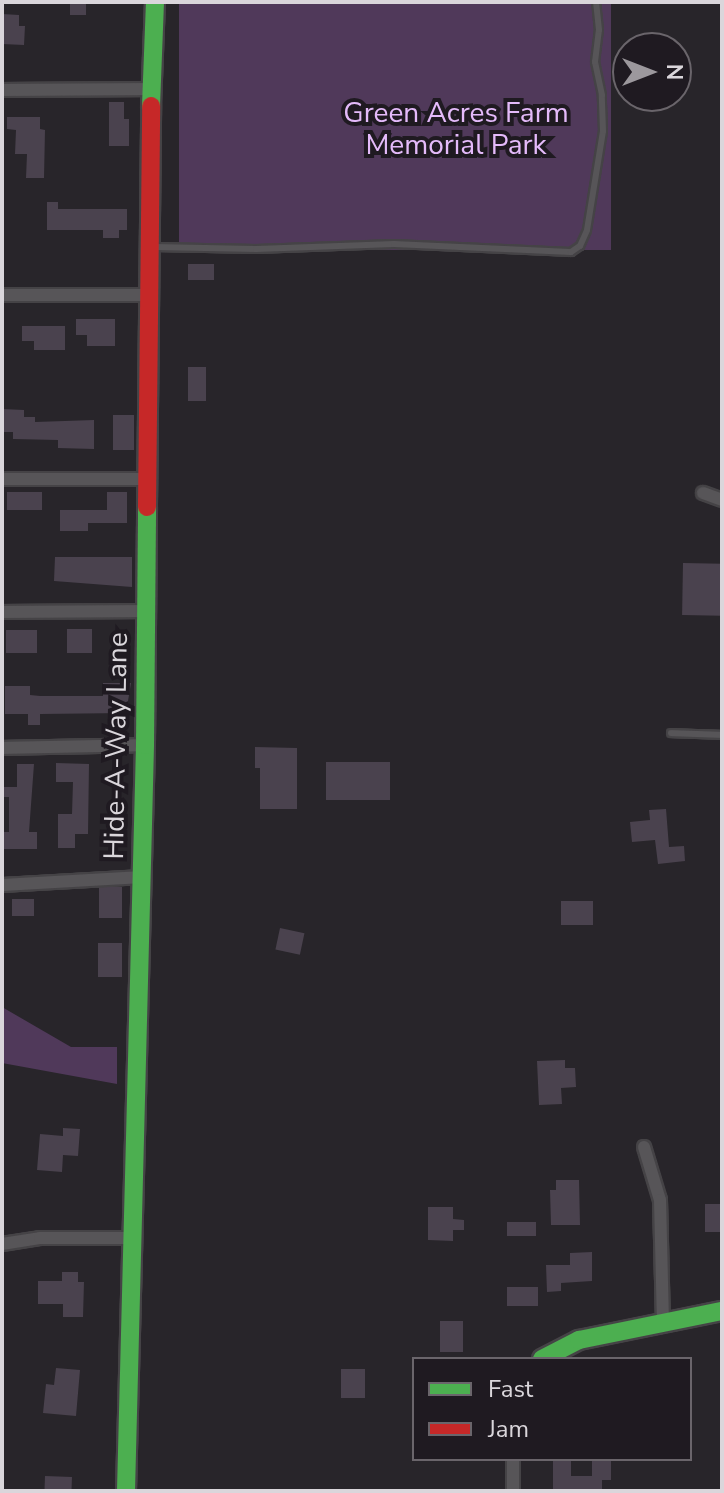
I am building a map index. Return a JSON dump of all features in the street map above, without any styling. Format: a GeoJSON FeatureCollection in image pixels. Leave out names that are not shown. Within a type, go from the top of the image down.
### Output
{"type":"FeatureCollection","features":[{"type":"Feature","properties":{"kind":"street","name":"Hide-A-Way Lane"},"geometry":{"type":"LineString","coordinates":[[126,1491],[145,745],[155,2]]}},
{"type":"Feature","properties":{"kind":"street"},"geometry":{"type":"LineString","coordinates":[[2,90],[154,89]]}},
{"type":"Feature","properties":{"kind":"street"},"geometry":{"type":"LineString","coordinates":[[2,295],[149,295]]}},
{"type":"Feature","properties":{"kind":"street"},"geometry":{"type":"LineString","coordinates":[[2,479],[149,479]]}},
{"type":"Feature","properties":{"kind":"street"},"geometry":{"type":"LineString","coordinates":[[703,493],[722,500]]}},
{"type":"Feature","properties":{"kind":"street"},"geometry":{"type":"LineString","coordinates":[[2,612],[147,611]]}},
{"type":"Feature","properties":{"kind":"street"},"geometry":{"type":"LineString","coordinates":[[2,748],[145,745]]}},
{"type":"Feature","properties":{"kind":"street"},"geometry":{"type":"LineString","coordinates":[[2,885],[141,877]]}},
{"type":"Feature","properties":{"kind":"street"},"geometry":{"type":"LineString","coordinates":[[644,1147],[660,1200],[663,1322]]}},
{"type":"Feature","properties":{"kind":"street"},"geometry":{"type":"LineString","coordinates":[[2,1244],[40,1238],[134,1238]]}},
{"type":"Feature","properties":{"kind":"street"},"geometry":{"type":"LineString","coordinates":[[546,1357],[579,1340],[722,1311]]}},
{"type":"Feature","properties":{"kind":"street"},"geometry":{"type":"LineString","coordinates":[[513,1461],[513,1491]]}},
{"type":"Feature","properties":{"kind":"lane"},"geometry":{"type":"LineString","coordinates":[[150,247],[256,249],[394,244],[571,252],[580,246],[587,230],[603,131],[602,95],[595,62],[599,30],[596,2]]}},
{"type":"Feature","properties":{"kind":"lane"},"geometry":{"type":"LineString","coordinates":[[671,733],[722,735]]}},
{"type":"Feature","properties":{"kind":"green space","name":"Green Acres Farm Memorial Park"},"geometry":{"type":"Polygon","coordinates":[[[179,2],[611,2],[611,250],[179,250],[179,2]]]}},
{"type":"Feature","properties":{"kind":"green space"},"geometry":{"type":"Polygon","coordinates":[[[2,1007],[71,1047],[117,1047],[117,1084],[2,1063],[2,1007]]]}},
{"type":"Feature","properties":{"kind":"building"},"geometry":{"type":"Polygon","coordinates":[[[70,2],[86,2],[86,15],[70,15],[70,2]]]}},
{"type":"Feature","properties":{"kind":"building"},"geometry":{"type":"Polygon","coordinates":[[[2,14],[19,15],[19,26],[25,26],[24,45],[2,44],[2,14]]]}},
{"type":"Feature","properties":{"kind":"building"},"geometry":{"type":"Polygon","coordinates":[[[109,102],[124,102],[124,119],[129,119],[129,146],[109,146],[109,102]]]}},
{"type":"Feature","properties":{"kind":"building"},"geometry":{"type":"Polygon","coordinates":[[[7,117],[40,117],[40,129],[45,130],[44,178],[26,178],[27,154],[15,154],[16,130],[7,129],[7,117]]]}},
{"type":"Feature","properties":{"kind":"building"},"geometry":{"type":"Polygon","coordinates":[[[47,202],[58,202],[58,209],[127,209],[127,230],[119,230],[119,238],[103,238],[103,230],[47,230],[47,202]]]}},
{"type":"Feature","properties":{"kind":"building"},"geometry":{"type":"Polygon","coordinates":[[[188,264],[214,264],[214,280],[188,280],[188,264]]]}},
{"type":"Feature","properties":{"kind":"building"},"geometry":{"type":"Polygon","coordinates":[[[76,319],[115,319],[115,346],[87,346],[87,335],[76,335],[76,319]]]}},
{"type":"Feature","properties":{"kind":"building"},"geometry":{"type":"Polygon","coordinates":[[[22,326],[65,326],[65,350],[34,350],[34,341],[22,341],[22,326]]]}},
{"type":"Feature","properties":{"kind":"building"},"geometry":{"type":"Polygon","coordinates":[[[188,367],[206,367],[206,401],[188,401],[188,367]]]}},
{"type":"Feature","properties":{"kind":"building"},"geometry":{"type":"Polygon","coordinates":[[[2,409],[24,410],[24,417],[35,417],[35,422],[94,420],[94,449],[58,448],[58,440],[13,439],[13,432],[2,432],[2,409]]]}},
{"type":"Feature","properties":{"kind":"building"},"geometry":{"type":"Polygon","coordinates":[[[113,415],[134,415],[134,450],[113,450],[113,415]]]}},
{"type":"Feature","properties":{"kind":"building"},"geometry":{"type":"Polygon","coordinates":[[[7,492],[42,492],[42,510],[7,510],[7,492]]]}},
{"type":"Feature","properties":{"kind":"building"},"geometry":{"type":"Polygon","coordinates":[[[107,492],[127,492],[127,523],[88,523],[88,531],[60,531],[60,510],[107,510],[107,492]]]}},
{"type":"Feature","properties":{"kind":"building"},"geometry":{"type":"Polygon","coordinates":[[[55,557],[132,557],[132,587],[54,581],[55,557]]]}},
{"type":"Feature","properties":{"kind":"building"},"geometry":{"type":"Polygon","coordinates":[[[683,563],[722,564],[721,616],[682,615],[683,563]]]}},
{"type":"Feature","properties":{"kind":"building"},"geometry":{"type":"Polygon","coordinates":[[[67,629],[92,629],[92,653],[67,653],[67,629]]]}},
{"type":"Feature","properties":{"kind":"building"},"geometry":{"type":"Polygon","coordinates":[[[6,630],[37,630],[37,653],[6,653],[6,630]]]}},
{"type":"Feature","properties":{"kind":"building"},"geometry":{"type":"Polygon","coordinates":[[[103,683],[131,683],[126,713],[40,714],[40,725],[28,725],[28,714],[5,714],[5,686],[30,686],[30,695],[103,696],[103,683]]]}},
{"type":"Feature","properties":{"kind":"building"},"geometry":{"type":"Polygon","coordinates":[[[255,747],[297,748],[297,809],[260,809],[260,768],[255,768],[255,747]]]}},
{"type":"Feature","properties":{"kind":"building"},"geometry":{"type":"Polygon","coordinates":[[[326,762],[390,762],[390,800],[326,800],[326,762]]]}},
{"type":"Feature","properties":{"kind":"building"},"geometry":{"type":"Polygon","coordinates":[[[56,763],[89,764],[88,834],[75,834],[75,848],[58,848],[58,814],[72,814],[73,782],[56,782],[56,763]]]}},
{"type":"Feature","properties":{"kind":"building"},"geometry":{"type":"Polygon","coordinates":[[[17,764],[34,764],[29,832],[37,832],[37,849],[3,849],[3,832],[9,832],[9,797],[3,797],[3,787],[17,787],[17,764]]]}},
{"type":"Feature","properties":{"kind":"building"},"geometry":{"type":"Polygon","coordinates":[[[666,809],[669,847],[684,846],[685,861],[658,864],[655,840],[632,842],[630,822],[650,820],[649,810],[666,809]]]}},
{"type":"Feature","properties":{"kind":"building"},"geometry":{"type":"Polygon","coordinates":[[[99,887],[122,887],[122,918],[99,918],[99,887]]]}},
{"type":"Feature","properties":{"kind":"building"},"geometry":{"type":"Polygon","coordinates":[[[12,899],[34,899],[34,916],[12,916],[12,899]]]}},
{"type":"Feature","properties":{"kind":"building"},"geometry":{"type":"Polygon","coordinates":[[[561,901],[593,901],[593,925],[561,925],[561,901]]]}},
{"type":"Feature","properties":{"kind":"building"},"geometry":{"type":"Polygon","coordinates":[[[280,928],[304,933],[300,955],[275,950],[280,928]]]}},
{"type":"Feature","properties":{"kind":"building"},"geometry":{"type":"Polygon","coordinates":[[[98,943],[122,943],[122,977],[98,977],[98,943]]]}},
{"type":"Feature","properties":{"kind":"building"},"geometry":{"type":"Polygon","coordinates":[[[565,1060],[565,1068],[575,1068],[576,1087],[561,1088],[562,1104],[539,1105],[537,1061],[565,1060]]]}},
{"type":"Feature","properties":{"kind":"building"},"geometry":{"type":"Polygon","coordinates":[[[63,1128],[80,1129],[78,1156],[63,1155],[62,1172],[37,1170],[40,1134],[63,1136],[63,1128]]]}},
{"type":"Feature","properties":{"kind":"building"},"geometry":{"type":"Polygon","coordinates":[[[556,1180],[579,1180],[580,1225],[551,1225],[550,1190],[556,1190],[556,1180]]]}},
{"type":"Feature","properties":{"kind":"building"},"geometry":{"type":"Polygon","coordinates":[[[705,1204],[722,1204],[722,1232],[705,1232],[705,1204]]]}},
{"type":"Feature","properties":{"kind":"building"},"geometry":{"type":"Polygon","coordinates":[[[428,1207],[453,1207],[453,1219],[464,1220],[464,1230],[453,1230],[453,1241],[428,1240],[428,1207]]]}},
{"type":"Feature","properties":{"kind":"building"},"geometry":{"type":"Polygon","coordinates":[[[507,1222],[536,1222],[536,1236],[507,1236],[507,1222]]]}},
{"type":"Feature","properties":{"kind":"building"},"geometry":{"type":"Polygon","coordinates":[[[592,1252],[592,1281],[561,1283],[561,1291],[547,1292],[546,1265],[570,1265],[570,1253],[592,1252]]]}},
{"type":"Feature","properties":{"kind":"building"},"geometry":{"type":"Polygon","coordinates":[[[62,1272],[78,1272],[78,1282],[84,1282],[83,1317],[63,1317],[63,1304],[38,1304],[38,1281],[62,1281],[62,1272]]]}},
{"type":"Feature","properties":{"kind":"building"},"geometry":{"type":"Polygon","coordinates":[[[507,1287],[538,1287],[538,1306],[507,1306],[507,1287]]]}},
{"type":"Feature","properties":{"kind":"building"},"geometry":{"type":"Polygon","coordinates":[[[440,1321],[463,1321],[463,1352],[440,1352],[440,1321]]]}},
{"type":"Feature","properties":{"kind":"building"},"geometry":{"type":"Polygon","coordinates":[[[56,1368],[80,1370],[76,1416],[43,1413],[46,1384],[54,1385],[56,1368]]]}},
{"type":"Feature","properties":{"kind":"building"},"geometry":{"type":"Polygon","coordinates":[[[341,1369],[365,1369],[365,1398],[341,1398],[341,1369]]]}},
{"type":"Feature","properties":{"kind":"building"},"geometry":{"type":"Polygon","coordinates":[[[553,1461],[571,1461],[571,1476],[592,1476],[592,1461],[611,1461],[611,1480],[602,1480],[602,1491],[553,1491],[553,1461]]]}},
{"type":"Feature","properties":{"kind":"building"},"geometry":{"type":"Polygon","coordinates":[[[45,1476],[72,1477],[71,1491],[44,1491],[45,1476]]]}},
{"type":"Feature","properties":{"kind":"traffic: fast"},"geometry":{"type":"LineString","coordinates":[[151,106],[155,2]]}},
{"type":"Feature","properties":{"kind":"traffic: fast"},"geometry":{"type":"LineString","coordinates":[[126,1491],[145,745],[147,507]]}},
{"type":"Feature","properties":{"kind":"traffic: fast"},"geometry":{"type":"LineString","coordinates":[[546,1357],[579,1340],[722,1311]]}},
{"type":"Feature","properties":{"kind":"traffic: jam"},"geometry":{"type":"LineString","coordinates":[[147,507],[151,106]]}}]}
